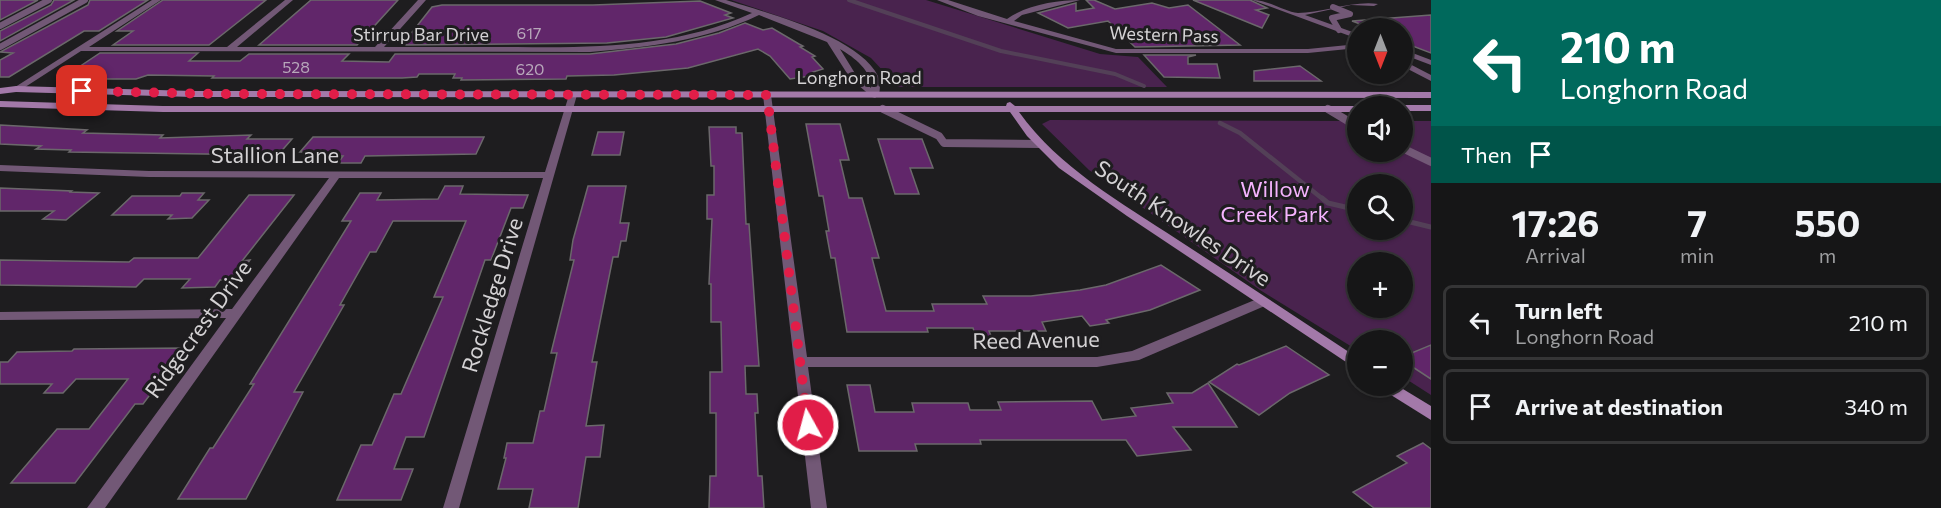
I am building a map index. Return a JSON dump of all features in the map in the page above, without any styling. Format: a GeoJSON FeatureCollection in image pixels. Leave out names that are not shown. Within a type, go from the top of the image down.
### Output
{"type":"FeatureCollection","features":[{"type":"Feature","properties":{"kind":"main road","name":"Longhorn Road"},"geometry":{"type":"LineString","coordinates":[[0,91],[16,89],[193,94],[1431,95]]}},
{"type":"Feature","properties":{"kind":"main road","name":"South Knowles Drive"},"geometry":{"type":"LineString","coordinates":[[1004,95],[1040,144],[1063,166],[1347,358]]}},
{"type":"Feature","properties":{"kind":"main road","name":"Longhorn Road"},"geometry":{"type":"LineString","coordinates":[[0,104],[163,109],[1347,109]]}},
{"type":"Feature","properties":{"kind":"main road"},"geometry":{"type":"LineString","coordinates":[[1413,108],[1431,108]]}},
{"type":"Feature","properties":{"kind":"main road"},"geometry":{"type":"LineString","coordinates":[[1403,396],[1431,414]]}},
{"type":"Feature","properties":{"kind":"street"},"geometry":{"type":"LineString","coordinates":[[16,89],[157,0]]}},
{"type":"Feature","properties":{"kind":"street"},"geometry":{"type":"LineString","coordinates":[[228,50],[289,0]]}},
{"type":"Feature","properties":{"kind":"street"},"geometry":{"type":"LineString","coordinates":[[377,50],[422,0]]}},
{"type":"Feature","properties":{"kind":"street"},"geometry":{"type":"LineString","coordinates":[[719,0],[796,26],[857,57],[874,76],[875,95]]}},
{"type":"Feature","properties":{"kind":"street","name":"Western Pass"},"geometry":{"type":"LineString","coordinates":[[941,0],[1116,51],[1308,51],[1347,47]]}},
{"type":"Feature","properties":{"kind":"street"},"geometry":{"type":"LineString","coordinates":[[1008,21],[1020,13],[1076,0]]}},
{"type":"Feature","properties":{"kind":"street"},"geometry":{"type":"LineString","coordinates":[[1256,0],[1347,33]]}},
{"type":"Feature","properties":{"kind":"street"},"geometry":{"type":"LineString","coordinates":[[1296,15],[1351,3],[1374,3]]}},
{"type":"Feature","properties":{"kind":"street","name":"Stirrup Bar Drive"},"geometry":{"type":"LineString","coordinates":[[79,50],[557,51],[635,46],[713,31],[758,13]]}},
{"type":"Feature","properties":{"kind":"street"},"geometry":{"type":"LineString","coordinates":[[831,42],[850,75],[859,85],[875,95]]}},
{"type":"Feature","properties":{"kind":"street"},"geometry":{"type":"LineString","coordinates":[[1413,56],[1431,63]]}},
{"type":"Feature","properties":{"kind":"street"},"geometry":{"type":"LineString","coordinates":[[1413,68],[1431,78]]}},
{"type":"Feature","properties":{"kind":"street","name":"Rockledge Drive"},"geometry":{"type":"LineString","coordinates":[[451,508],[573,95]]}},
{"type":"Feature","properties":{"kind":"street"},"geometry":{"type":"LineString","coordinates":[[767,95],[819,508]]}},
{"type":"Feature","properties":{"kind":"street","name":"Stallion Lane"},"geometry":{"type":"LineString","coordinates":[[0,168],[149,174],[550,175]]}},
{"type":"Feature","properties":{"kind":"street","name":"Ridgecrest Drive"},"geometry":{"type":"LineString","coordinates":[[95,508],[336,175]]}},
{"type":"Feature","properties":{"kind":"street","name":"Reed Avenue"},"geometry":{"type":"LineString","coordinates":[[801,362],[1097,362],[1134,356],[1262,302]]}},
{"type":"Feature","properties":{"kind":"street"},"geometry":{"type":"LineString","coordinates":[[0,316],[235,313]]}},
{"type":"Feature","properties":{"kind":"lane"},"geometry":{"type":"LineString","coordinates":[[0,26],[49,0]]}},
{"type":"Feature","properties":{"kind":"lane"},"geometry":{"type":"LineString","coordinates":[[0,47],[85,0]]}},
{"type":"Feature","properties":{"kind":"lane"},"geometry":{"type":"LineString","coordinates":[[1333,7],[1350,14],[1332,18],[1339,30]]}},
{"type":"Feature","properties":{"kind":"lane"},"geometry":{"type":"LineString","coordinates":[[883,109],[939,135],[944,143],[1040,144]]}},
{"type":"Feature","properties":{"kind":"lane"},"geometry":{"type":"LineString","coordinates":[[1328,109],[1347,120]]}},
{"type":"Feature","properties":{"kind":"lane"},"geometry":{"type":"LineString","coordinates":[[1413,153],[1431,162]]}},
{"type":"Feature","properties":{"kind":"green space"},"geometry":{"type":"Polygon","coordinates":[[[731,0],[926,0],[1100,54],[1138,57],[1167,87],[898,87],[871,58],[823,31],[731,0]]]}},
{"type":"Feature","properties":{"kind":"green space","name":"Willow Creek Park"},"geometry":{"type":"Polygon","coordinates":[[[1050,120],[1347,121],[1347,162],[1413,162],[1413,121],[1431,121],[1431,395],[1413,383],[1413,330],[1347,330],[1347,344],[1260,290],[1089,170],[1042,124],[1050,120]]]}},
{"type":"Feature","properties":{"kind":"building"},"geometry":{"type":"Polygon","coordinates":[[[0,0],[38,0],[0,20],[0,0]]]}},
{"type":"Feature","properties":{"kind":"building"},"geometry":{"type":"Polygon","coordinates":[[[54,0],[74,0],[0,41],[0,31],[51,5],[54,0]]]}},
{"type":"Feature","properties":{"kind":"building"},"geometry":{"type":"Polygon","coordinates":[[[90,0],[148,0],[99,31],[84,31],[9,77],[0,77],[0,60],[13,53],[0,52],[88,5],[90,0]]]}},
{"type":"Feature","properties":{"kind":"building"},"geometry":{"type":"Polygon","coordinates":[[[163,0],[266,0],[209,45],[113,45],[133,31],[117,31],[163,0]]]}},
{"type":"Feature","properties":{"kind":"building"},"geometry":{"type":"Polygon","coordinates":[[[311,0],[398,0],[357,45],[259,45],[311,0]]]}},
{"type":"Feature","properties":{"kind":"building"},"geometry":{"type":"Polygon","coordinates":[[[1086,0],[1094,0],[1115,9],[1152,3],[1169,8],[1188,5],[1240,45],[1135,47],[1108,21],[1068,28],[1038,13],[1076,3],[1076,11],[1094,8],[1086,0]]]}},
{"type":"Feature","properties":{"kind":"building"},"geometry":{"type":"Polygon","coordinates":[[[1193,0],[1250,0],[1267,8],[1256,10],[1269,15],[1262,28],[1193,0]]]}},
{"type":"Feature","properties":{"kind":"building"},"geometry":{"type":"Polygon","coordinates":[[[700,1],[731,13],[725,15],[733,18],[666,37],[607,43],[402,45],[432,7],[442,5],[593,5],[700,1]]]}},
{"type":"Feature","properties":{"kind":"building"},"geometry":{"type":"Polygon","coordinates":[[[1431,15],[1431,53],[1413,46],[1413,18],[1392,18],[1431,15]]]}},
{"type":"Feature","properties":{"kind":"building"},"geometry":{"type":"Polygon","coordinates":[[[745,23],[763,30],[772,28],[803,46],[800,47],[815,56],[812,57],[823,69],[813,72],[817,75],[790,79],[770,56],[758,49],[688,68],[614,75],[567,76],[566,79],[461,80],[462,78],[453,78],[455,74],[419,74],[417,77],[402,78],[212,78],[214,76],[148,75],[136,79],[61,79],[100,53],[198,53],[189,61],[240,61],[249,54],[349,54],[342,61],[389,62],[395,54],[590,54],[676,44],[719,33],[745,23]]]}},
{"type":"Feature","properties":{"kind":"building"},"geometry":{"type":"Polygon","coordinates":[[[1144,55],[1196,55],[1188,57],[1188,64],[1217,64],[1220,78],[1164,77],[1144,55]]]}},
{"type":"Feature","properties":{"kind":"building"},"geometry":{"type":"Polygon","coordinates":[[[1300,66],[1321,81],[1254,81],[1254,71],[1300,66]]]}},
{"type":"Feature","properties":{"kind":"building"},"geometry":{"type":"Polygon","coordinates":[[[806,124],[840,124],[849,160],[840,160],[849,198],[862,198],[879,258],[872,258],[886,311],[934,311],[932,304],[987,304],[983,296],[1031,296],[1080,290],[1106,285],[1161,265],[1200,290],[1150,310],[1106,320],[1109,323],[1090,326],[1082,316],[1042,322],[1046,331],[989,331],[994,343],[978,343],[973,328],[927,328],[928,332],[847,332],[835,258],[831,258],[826,231],[829,231],[823,196],[819,196],[806,124]]]}},
{"type":"Feature","properties":{"kind":"building"},"geometry":{"type":"Polygon","coordinates":[[[0,125],[87,130],[83,133],[163,135],[160,138],[251,135],[247,139],[292,139],[278,155],[69,152],[71,150],[36,149],[41,146],[0,144],[0,125]]]}},
{"type":"Feature","properties":{"kind":"building"},"geometry":{"type":"Polygon","coordinates":[[[709,127],[736,127],[736,133],[742,133],[746,224],[749,224],[759,366],[745,366],[746,394],[757,394],[758,413],[755,413],[758,476],[762,476],[764,508],[709,508],[710,476],[716,476],[716,413],[710,413],[710,372],[722,372],[721,322],[711,322],[711,284],[709,284],[712,219],[707,219],[707,195],[714,195],[714,166],[711,166],[709,127]]]}},
{"type":"Feature","properties":{"kind":"building"},"geometry":{"type":"Polygon","coordinates":[[[598,132],[624,132],[620,155],[592,155],[598,132]]]}},
{"type":"Feature","properties":{"kind":"building"},"geometry":{"type":"Polygon","coordinates":[[[313,137],[484,137],[476,154],[365,156],[361,163],[338,163],[343,156],[315,156],[318,152],[300,152],[313,137]]]}},
{"type":"Feature","properties":{"kind":"building"},"geometry":{"type":"Polygon","coordinates":[[[878,139],[922,139],[933,168],[910,168],[919,194],[895,194],[878,139]]]}},
{"type":"Feature","properties":{"kind":"building"},"geometry":{"type":"Polygon","coordinates":[[[445,186],[463,186],[460,194],[528,195],[523,208],[511,208],[491,260],[485,260],[424,437],[406,437],[394,469],[413,469],[401,500],[337,500],[361,445],[372,445],[394,394],[401,394],[443,297],[434,297],[466,221],[393,221],[376,252],[370,252],[340,305],[344,305],[294,392],[303,392],[246,499],[178,499],[254,384],[250,384],[351,221],[342,221],[360,193],[381,193],[377,200],[438,199],[445,186]]]}},
{"type":"Feature","properties":{"kind":"building"},"geometry":{"type":"Polygon","coordinates":[[[588,186],[626,186],[620,223],[629,223],[626,241],[621,241],[618,257],[613,257],[592,362],[597,362],[586,426],[604,425],[600,457],[586,457],[578,508],[529,508],[533,489],[498,489],[506,458],[504,458],[507,443],[533,443],[540,411],[544,411],[557,353],[551,353],[574,260],[570,260],[573,240],[588,186]]]}},
{"type":"Feature","properties":{"kind":"building"},"geometry":{"type":"Polygon","coordinates":[[[0,188],[99,193],[66,220],[43,219],[54,211],[0,211],[0,188]]]}},
{"type":"Feature","properties":{"kind":"building"},"geometry":{"type":"Polygon","coordinates":[[[182,193],[204,193],[198,200],[209,200],[192,218],[168,219],[172,215],[112,215],[132,196],[180,196],[182,193]]]}},
{"type":"Feature","properties":{"kind":"building"},"geometry":{"type":"Polygon","coordinates":[[[249,195],[294,195],[242,261],[250,260],[236,280],[220,280],[215,287],[182,288],[190,279],[144,279],[136,287],[0,285],[0,260],[129,262],[134,258],[198,258],[249,195]]]}},
{"type":"Feature","properties":{"kind":"building"},"geometry":{"type":"Polygon","coordinates":[[[1431,345],[1431,379],[1413,367],[1413,352],[1431,345]]]}},
{"type":"Feature","properties":{"kind":"building"},"geometry":{"type":"Polygon","coordinates":[[[1286,346],[1329,375],[1290,393],[1259,415],[1209,382],[1237,364],[1286,346]]]}},
{"type":"Feature","properties":{"kind":"building"},"geometry":{"type":"Polygon","coordinates":[[[185,348],[143,404],[135,404],[75,483],[11,483],[57,429],[89,429],[128,379],[76,379],[63,393],[44,393],[52,384],[0,384],[0,362],[8,362],[17,352],[185,348]]]}},
{"type":"Feature","properties":{"kind":"building"},"geometry":{"type":"Polygon","coordinates":[[[1208,383],[1237,427],[1173,427],[1191,450],[1137,456],[1126,440],[980,440],[981,444],[915,444],[917,451],[859,451],[847,385],[870,385],[875,412],[914,412],[912,403],[968,403],[970,410],[1001,410],[998,402],[1092,401],[1102,420],[1136,416],[1131,408],[1173,403],[1167,393],[1192,393],[1208,383]]]}},
{"type":"Feature","properties":{"kind":"building"},"geometry":{"type":"Polygon","coordinates":[[[1423,443],[1431,449],[1431,508],[1374,508],[1353,492],[1407,463],[1397,456],[1423,443]]]}},
{"type":"Feature","properties":{"kind":"waterway"},"geometry":{"type":"LineString","coordinates":[[849,0],[1001,51],[1115,74],[1144,86]]}},
{"type":"Feature","properties":{"kind":"waterway"},"geometry":{"type":"LineString","coordinates":[[1220,123],[1240,133],[1324,200]]}},
{"type":"Feature","properties":{"kind":"waterway"},"geometry":{"type":"LineString","coordinates":[[1322,198],[1328,203],[1347,207]]}},
{"type":"Feature","properties":{"kind":"waterway"},"geometry":{"type":"LineString","coordinates":[[1413,223],[1431,227]]}},
{"type":"Feature","properties":{"kind":"route"},"geometry":{"type":"LineString","coordinates":[[82,91],[217,94],[767,95],[808,425]]}}]}
